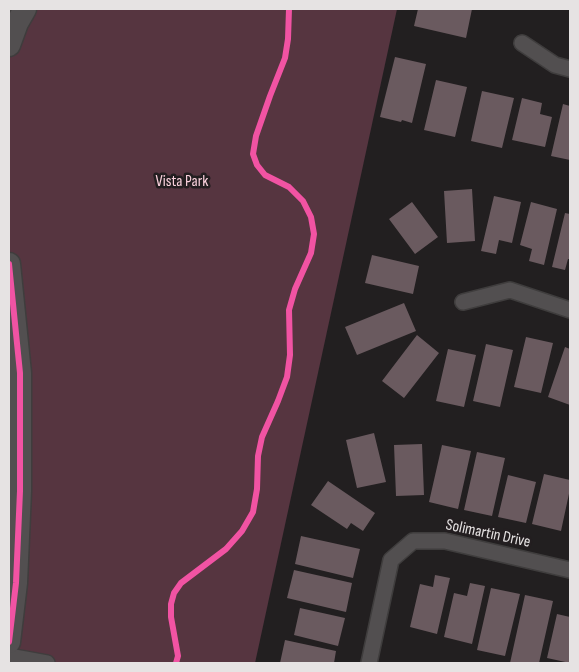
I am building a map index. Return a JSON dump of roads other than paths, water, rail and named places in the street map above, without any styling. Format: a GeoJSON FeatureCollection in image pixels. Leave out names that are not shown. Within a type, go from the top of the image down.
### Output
{"type":"FeatureCollection","features":[{"type":"Feature","properties":{"kind":"street"},"geometry":{"type":"LineString","coordinates":[[9,45],[17,23],[25,9]]}},
{"type":"Feature","properties":{"kind":"street"},"geometry":{"type":"LineString","coordinates":[[522,43],[555,65],[570,69]]}},
{"type":"Feature","properties":{"kind":"street"},"geometry":{"type":"LineString","coordinates":[[9,264],[20,372],[20,500],[16,583],[9,642]]}},
{"type":"Feature","properties":{"kind":"street"},"geometry":{"type":"LineString","coordinates":[[463,302],[510,290],[570,310]]}},
{"type":"Feature","properties":{"kind":"street","name":"Solimartin Drive"},"geometry":{"type":"LineString","coordinates":[[369,663],[391,560],[413,541],[446,542],[570,570]]}},
{"type":"Feature","properties":{"kind":"street"},"geometry":{"type":"LineString","coordinates":[[9,656],[47,663]]}},
{"type":"Feature","properties":{"kind":"park label","name":"Vista Park"},"geometry":{"type":"Point","coordinates":[182,182]}}]}
